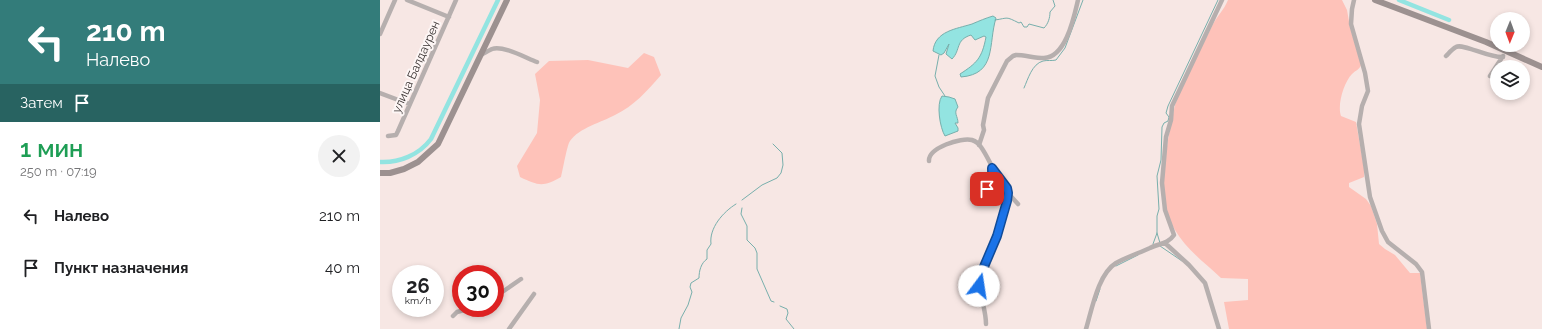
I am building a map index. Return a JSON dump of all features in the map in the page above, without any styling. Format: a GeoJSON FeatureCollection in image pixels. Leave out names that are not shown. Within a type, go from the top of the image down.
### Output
{"type":"FeatureCollection","features":[{"type":"Feature","properties":{"kind":"street"},"geometry":{"type":"LineString","coordinates":[[380,34],[395,0]]}},
{"type":"Feature","properties":{"kind":"street"},"geometry":{"type":"LineString","coordinates":[[407,0],[449,17]]}},
{"type":"Feature","properties":{"kind":"street","name":"улица Балдаурен"},"geometry":{"type":"LineString","coordinates":[[388,136],[396,135],[406,115],[409,104],[456,0]]}},
{"type":"Feature","properties":{"kind":"street"},"geometry":{"type":"LineString","coordinates":[[380,173],[390,173],[404,170],[418,162],[434,148],[507,0]]}},
{"type":"Feature","properties":{"kind":"street"},"geometry":{"type":"LineString","coordinates":[[979,145],[984,130],[983,125],[988,98],[1007,61],[1016,55],[1048,57],[1059,50],[1074,17],[1078,0]]}},
{"type":"Feature","properties":{"kind":"street"},"geometry":{"type":"LineString","coordinates":[[1086,329],[1097,294],[1108,270],[1116,263],[1153,246],[1165,244],[1174,236],[1165,210],[1162,183],[1166,137],[1171,120],[1172,106],[1222,0]]}},
{"type":"Feature","properties":{"kind":"street"},"geometry":{"type":"LineString","coordinates":[[1354,0],[1351,24],[1366,73],[1368,91],[1360,112],[1359,124],[1370,197],[1388,242],[1416,264],[1422,272],[1429,329]]}},
{"type":"Feature","properties":{"kind":"street"},"geometry":{"type":"LineString","coordinates":[[1375,0],[1505,54],[1542,67]]}},
{"type":"Feature","properties":{"kind":"street"},"geometry":{"type":"LineString","coordinates":[[1446,56],[1455,47],[1459,46],[1492,57],[1505,54]]}},
{"type":"Feature","properties":{"kind":"street"},"geometry":{"type":"LineString","coordinates":[[481,55],[492,49],[498,48],[510,51],[537,62]]}},
{"type":"Feature","properties":{"kind":"street"},"geometry":{"type":"LineString","coordinates":[[1501,60],[1505,54]]}},
{"type":"Feature","properties":{"kind":"street"},"geometry":{"type":"LineString","coordinates":[[380,93],[409,104]]}},
{"type":"Feature","properties":{"kind":"street"},"geometry":{"type":"LineString","coordinates":[[930,161],[929,158],[932,152],[958,140],[972,140],[979,145],[992,168],[1007,188],[1007,201],[997,236],[979,286],[986,324]]}},
{"type":"Feature","properties":{"kind":"street"},"geometry":{"type":"LineString","coordinates":[[972,199],[973,194],[987,189],[992,183],[992,168]]}},
{"type":"Feature","properties":{"kind":"street"},"geometry":{"type":"LineString","coordinates":[[1008,193],[1018,204]]}},
{"type":"Feature","properties":{"kind":"street"},"geometry":{"type":"LineString","coordinates":[[1165,244],[1189,265],[1205,282],[1219,329]]}},
{"type":"Feature","properties":{"kind":"street"},"geometry":{"type":"LineString","coordinates":[[504,291],[521,279]]}},
{"type":"Feature","properties":{"kind":"street"},"geometry":{"type":"LineString","coordinates":[[509,329],[534,294]]}},
{"type":"Feature","properties":{"kind":"shaded area"},"geometry":{"type":"Polygon","coordinates":[[[1228,0],[1342,0],[1347,10],[1350,27],[1361,65],[1346,82],[1340,106],[1341,116],[1356,122],[1364,168],[1364,177],[1349,183],[1349,187],[1366,199],[1371,206],[1377,224],[1379,244],[1395,255],[1410,273],[1420,273],[1427,329],[1229,329],[1224,302],[1248,300],[1248,279],[1221,278],[1196,256],[1179,237],[1175,230],[1166,206],[1164,194],[1164,167],[1175,105],[1187,75],[1212,26],[1228,0]]]}},
{"type":"Feature","properties":{"kind":"shaded area"},"geometry":{"type":"Polygon","coordinates":[[[644,53],[654,57],[661,75],[634,103],[615,115],[579,132],[574,136],[568,147],[561,177],[545,184],[537,184],[520,177],[517,166],[537,133],[540,100],[535,74],[549,61],[588,60],[628,68],[644,53]]]}},
{"type":"Feature","properties":{"kind":"water"},"geometry":{"type":"Polygon","coordinates":[[[993,16],[996,18],[989,56],[986,64],[981,70],[973,75],[961,77],[960,74],[971,67],[978,59],[983,50],[986,37],[984,36],[975,40],[971,35],[966,37],[960,42],[957,52],[952,59],[946,54],[949,44],[944,53],[941,55],[933,51],[938,39],[947,32],[993,16]]]}},
{"type":"Feature","properties":{"kind":"water"},"geometry":{"type":"Polygon","coordinates":[[[942,96],[955,99],[958,107],[956,113],[958,123],[955,123],[958,131],[945,136],[939,116],[939,104],[942,96]]]}},
{"type":"Feature","properties":{"kind":"waterway"},"geometry":{"type":"LineString","coordinates":[[380,162],[394,161],[415,154],[431,139],[498,0]]}},
{"type":"Feature","properties":{"kind":"waterway"},"geometry":{"type":"LineString","coordinates":[[995,20],[1007,18],[1019,23],[1021,22],[1024,27],[1027,27],[1029,24],[1044,28],[1047,25],[1050,12],[1055,6],[1053,0]]}},
{"type":"Feature","properties":{"kind":"waterway"},"geometry":{"type":"LineString","coordinates":[[1024,88],[1033,68],[1036,65],[1043,61],[1056,60],[1065,48],[1083,0]]}},
{"type":"Feature","properties":{"kind":"waterway"},"geometry":{"type":"LineString","coordinates":[[1153,244],[1157,233],[1157,216],[1159,209],[1157,176],[1161,160],[1162,127],[1164,123],[1168,121],[1169,117],[1166,113],[1168,106],[1218,0]]}},
{"type":"Feature","properties":{"kind":"waterway"},"geometry":{"type":"LineString","coordinates":[[1399,0],[1449,20]]}},
{"type":"Feature","properties":{"kind":"waterway"},"geometry":{"type":"LineString","coordinates":[[939,55],[935,76],[939,87],[945,96]]}},
{"type":"Feature","properties":{"kind":"waterway"},"geometry":{"type":"LineString","coordinates":[[742,200],[762,185],[777,178],[781,173],[783,165],[782,153],[773,144]]}},
{"type":"Feature","properties":{"kind":"waterway"},"geometry":{"type":"LineString","coordinates":[[679,329],[681,318],[688,305],[692,292],[690,287],[691,283],[699,278],[701,267],[707,259],[707,250],[711,244],[712,232],[726,211],[736,204]]}},
{"type":"Feature","properties":{"kind":"waterway"},"geometry":{"type":"LineString","coordinates":[[742,208],[741,214],[747,226],[747,240],[755,248],[757,253],[757,269],[771,301],[774,302]]}},
{"type":"Feature","properties":{"kind":"waterway"},"geometry":{"type":"LineString","coordinates":[[1157,233],[1160,243]]}},
{"type":"Feature","properties":{"kind":"waterway"},"geometry":{"type":"LineString","coordinates":[[1160,246],[1182,261]]}},
{"type":"Feature","properties":{"kind":"waterway"},"geometry":{"type":"LineString","coordinates":[[1116,266],[1138,255]]}},
{"type":"Feature","properties":{"kind":"waterway"},"geometry":{"type":"LineString","coordinates":[[1096,301],[1100,289]]}},
{"type":"Feature","properties":{"kind":"waterway"},"geometry":{"type":"LineString","coordinates":[[780,306],[787,309],[788,313],[786,319],[794,329]]}},
{"type":"Feature","properties":{"kind":"route"},"geometry":{"type":"LineString","coordinates":[[979,286],[983,269],[997,236],[1008,193],[1007,188],[992,168],[993,179],[990,187],[987,189]]}}]}
